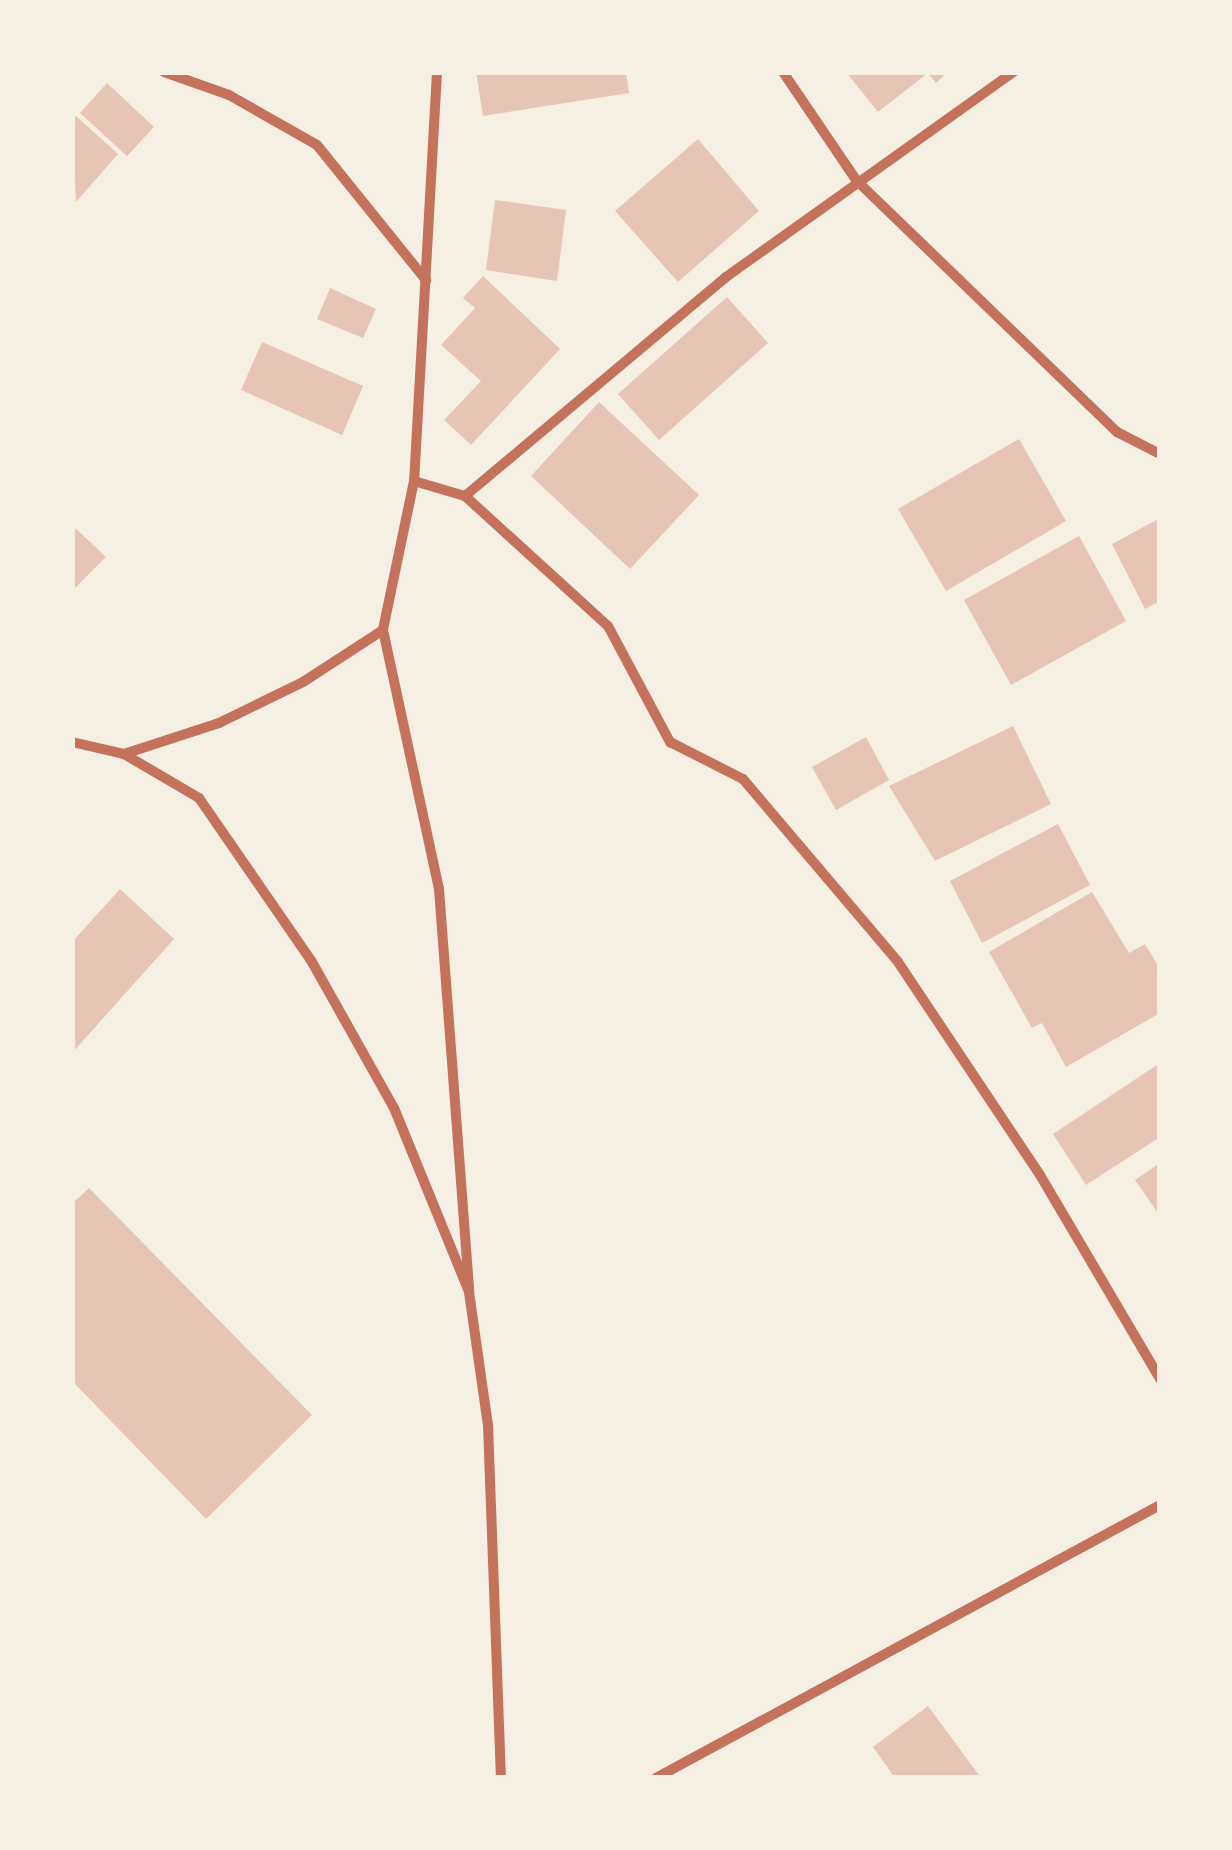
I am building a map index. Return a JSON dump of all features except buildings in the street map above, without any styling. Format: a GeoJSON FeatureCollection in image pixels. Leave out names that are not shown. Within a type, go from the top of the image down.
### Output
{"type":"FeatureCollection","features":[{"type":"Feature","properties":{"kind":"street"},"geometry":{"type":"LineString","coordinates":[[164,72],[229,95],[317,145],[427,281]]}},
{"type":"Feature","properties":{"kind":"street"},"geometry":{"type":"LineString","coordinates":[[437,72],[414,481],[383,630],[439,889],[469,1292],[488,1426],[501,1778]]}},
{"type":"Feature","properties":{"kind":"street"},"geometry":{"type":"LineString","coordinates":[[782,72],[856,180],[1118,432],[1160,454]]}},
{"type":"Feature","properties":{"kind":"street"},"geometry":{"type":"LineString","coordinates":[[465,496],[726,277],[856,180],[1014,72]]}},
{"type":"Feature","properties":{"kind":"street"},"geometry":{"type":"LineString","coordinates":[[414,481],[465,496],[608,626],[670,742],[743,779],[898,962],[1040,1176],[1160,1379]]}},
{"type":"Feature","properties":{"kind":"street"},"geometry":{"type":"LineString","coordinates":[[124,754],[219,723],[303,682],[383,630]]}},
{"type":"Feature","properties":{"kind":"street"},"geometry":{"type":"LineString","coordinates":[[72,742],[124,754],[199,798],[312,962],[394,1108],[469,1292]]}},
{"type":"Feature","properties":{"kind":"street"},"geometry":{"type":"LineString","coordinates":[[656,1778],[1160,1505]]}}]}
